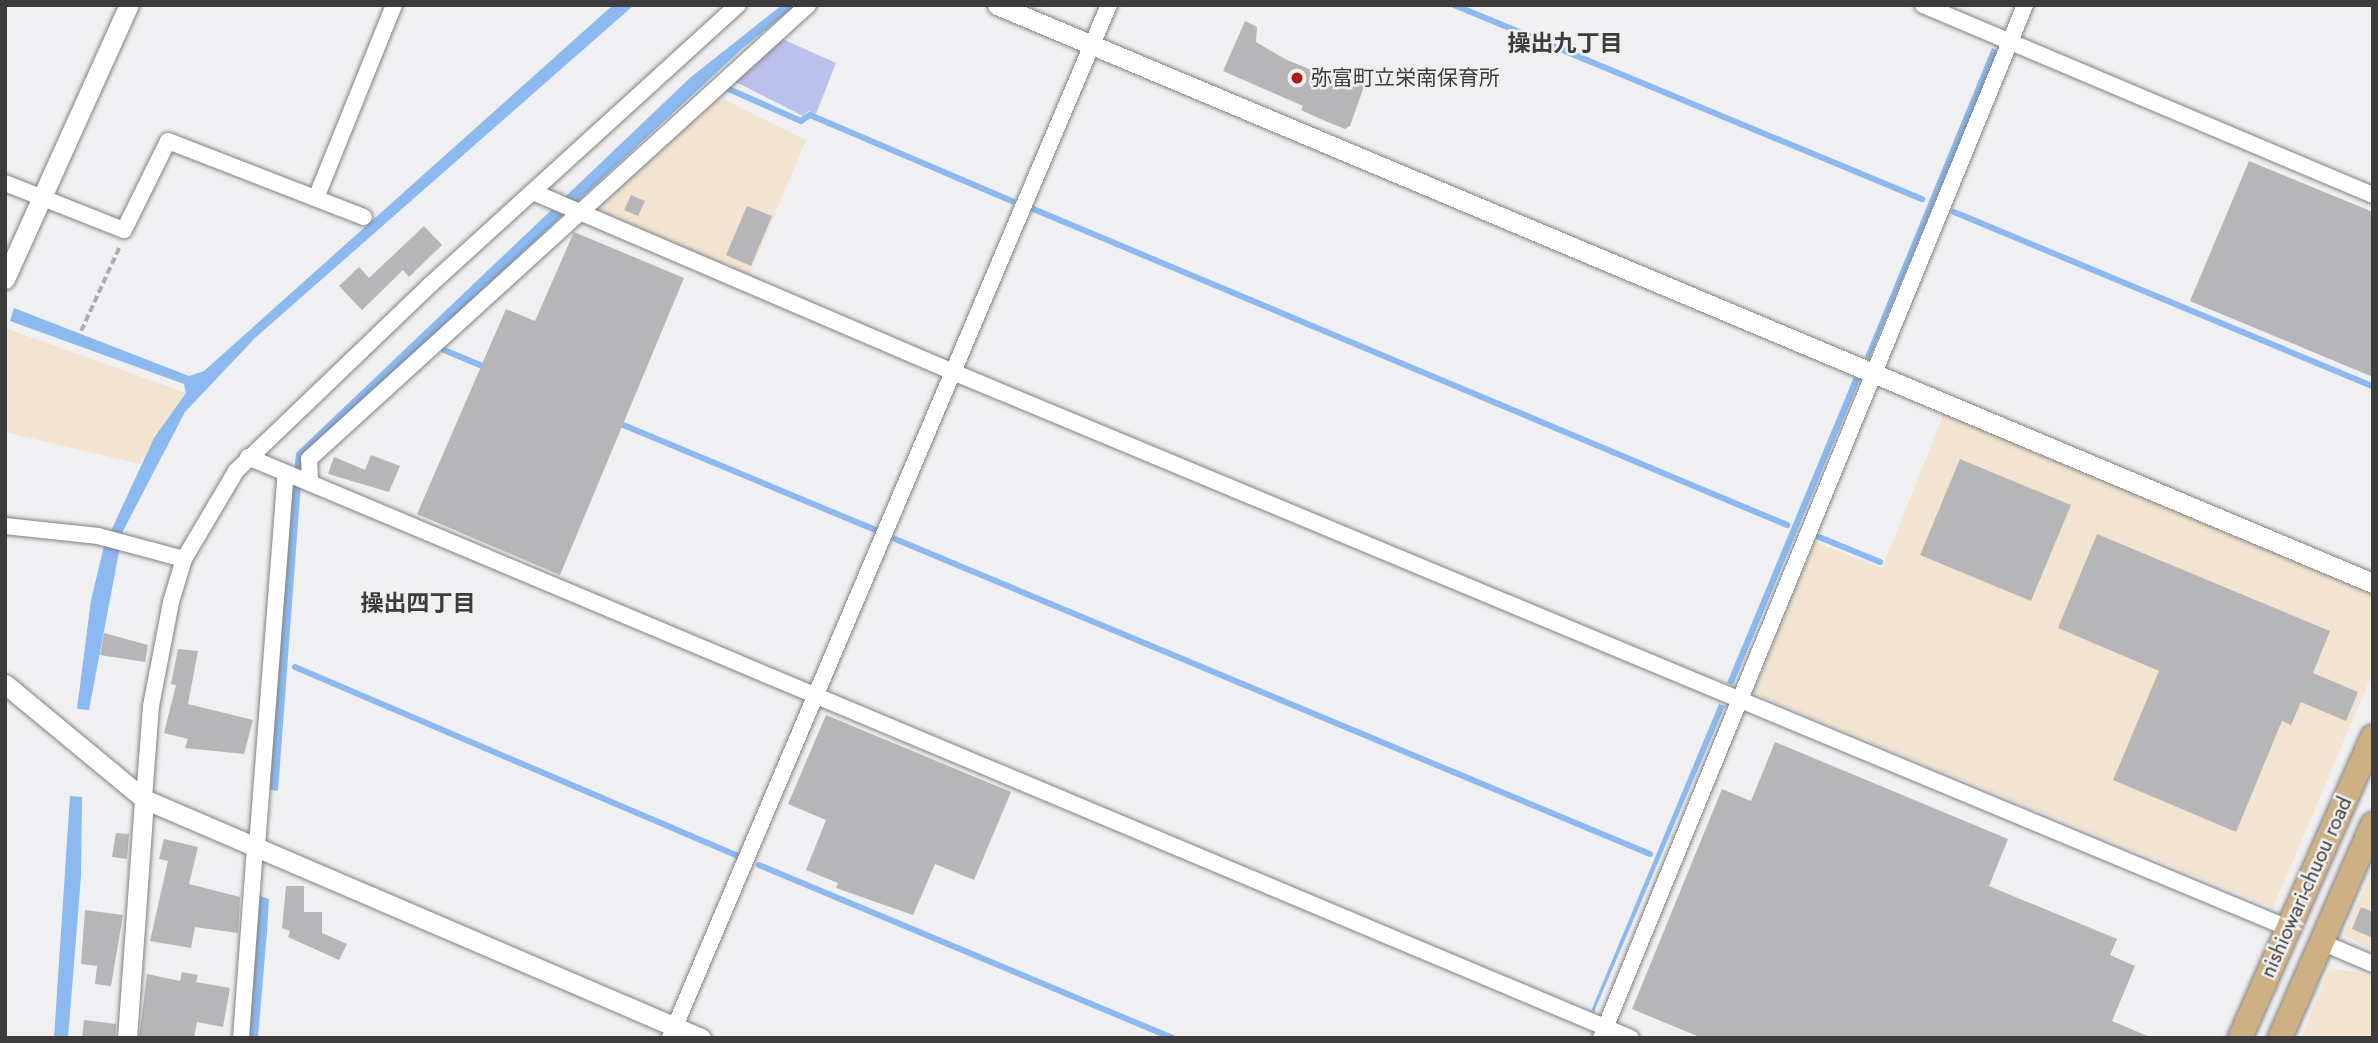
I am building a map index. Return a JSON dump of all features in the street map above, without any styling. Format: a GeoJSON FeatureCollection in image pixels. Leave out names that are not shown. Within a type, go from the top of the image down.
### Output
{"type":"FeatureCollection","features":[{"type":"Feature","properties":{"kind":"main road","name":"nishiowari-chuou road"},"geometry":{"type":"LineString","coordinates":[[2240,1038],[2373,737]]}},
{"type":"Feature","properties":{"kind":"main road","name":"nishiowari-chuou road"},"geometry":{"type":"LineString","coordinates":[[2280,1038],[2373,824]]}},
{"type":"Feature","properties":{"kind":"street"},"geometry":{"type":"LineString","coordinates":[[5,279],[129,5]]}},
{"type":"Feature","properties":{"kind":"street"},"geometry":{"type":"LineString","coordinates":[[316,198],[394,5]]}},
{"type":"Feature","properties":{"kind":"street"},"geometry":{"type":"LineString","coordinates":[[127,1038],[144,799],[158,657],[184,559],[248,457],[738,5]]}},
{"type":"Feature","properties":{"kind":"street"},"geometry":{"type":"LineString","coordinates":[[310,483],[309,459],[577,211],[808,5]]}},
{"type":"Feature","properties":{"kind":"street"},"geometry":{"type":"LineString","coordinates":[[997,5],[1091,47],[2373,583]]}},
{"type":"Feature","properties":{"kind":"street"},"geometry":{"type":"LineString","coordinates":[[672,1032],[1109,5]]}},
{"type":"Feature","properties":{"kind":"street"},"geometry":{"type":"LineString","coordinates":[[1923,5],[2373,195]]}},
{"type":"Feature","properties":{"kind":"street"},"geometry":{"type":"LineString","coordinates":[[1603,1032],[2025,5]]}},
{"type":"Feature","properties":{"kind":"street"},"geometry":{"type":"LineString","coordinates":[[5,183],[124,230],[168,141],[364,217]]}},
{"type":"Feature","properties":{"kind":"street"},"geometry":{"type":"LineString","coordinates":[[533,192],[953,372],[2288,928]]}},
{"type":"Feature","properties":{"kind":"street"},"geometry":{"type":"LineString","coordinates":[[248,457],[1603,1032],[1631,1038]]}},
{"type":"Feature","properties":{"kind":"street"},"geometry":{"type":"LineString","coordinates":[[241,1038],[286,473]]}},
{"type":"Feature","properties":{"kind":"street"},"geometry":{"type":"LineString","coordinates":[[5,526],[98,536],[184,559]]}},
{"type":"Feature","properties":{"kind":"street"},"geometry":{"type":"LineString","coordinates":[[5,684],[144,799],[275,854],[672,1032],[701,1038]]}},
{"type":"Feature","properties":{"kind":"street"},"geometry":{"type":"LineString","coordinates":[[2321,942],[2373,964]]}},
{"type":"Feature","properties":{"kind":"path"},"geometry":{"type":"LineString","coordinates":[[80,331],[124,230]]}},
{"type":"Feature","properties":{"kind":"shaded area"},"geometry":{"type":"Polygon","coordinates":[[[613,5],[634,5],[255,338],[185,412],[123,531],[89,710],[77,709],[91,600],[104,546],[154,438],[186,393],[184,384],[10,321],[14,308],[189,376],[204,371],[613,5]]]}},
{"type":"Feature","properties":{"kind":"shaded area"},"geometry":{"type":"Polygon","coordinates":[[[782,5],[796,5],[743,48],[303,456],[278,791],[266,789],[296,453],[691,77],[782,5]]]}},
{"type":"Feature","properties":{"kind":"shaded area"},"geometry":{"type":"Polygon","coordinates":[[[778,37],[836,63],[816,114],[808,111],[803,116],[730,79],[778,37]]]}},
{"type":"Feature","properties":{"kind":"shaded area"},"geometry":{"type":"Polygon","coordinates":[[[1992,48],[1998,51],[1869,359],[1865,357],[1992,48]]]}},
{"type":"Feature","properties":{"kind":"shaded area"},"geometry":{"type":"Polygon","coordinates":[[[717,96],[806,140],[748,278],[596,210],[595,202],[717,96]]]}},
{"type":"Feature","properties":{"kind":"shaded area"},"geometry":{"type":"Polygon","coordinates":[[[5,328],[186,393],[139,464],[5,432],[5,328]]]}},
{"type":"Feature","properties":{"kind":"shaded area"},"geometry":{"type":"Polygon","coordinates":[[[1854,377],[1860,379],[1733,685],[1727,683],[1854,377]]]}},
{"type":"Feature","properties":{"kind":"shaded area"},"geometry":{"type":"Polygon","coordinates":[[[1944,413],[2373,594],[2373,672],[2273,908],[1753,693],[1815,542],[1882,568],[1944,413]]]}},
{"type":"Feature","properties":{"kind":"shaded area"},"geometry":{"type":"Polygon","coordinates":[[[1719,704],[1725,706],[1594,1012],[1591,1011],[1719,704]]]}},
{"type":"Feature","properties":{"kind":"shaded area"},"geometry":{"type":"Polygon","coordinates":[[[70,796],[82,797],[81,876],[68,1038],[54,1038],[70,796]]]}},
{"type":"Feature","properties":{"kind":"shaded area"},"geometry":{"type":"Polygon","coordinates":[[[2373,870],[2373,951],[2344,935],[2373,870]]]}},
{"type":"Feature","properties":{"kind":"shaded area"},"geometry":{"type":"Polygon","coordinates":[[[257,895],[269,899],[267,932],[258,1038],[246,1038],[257,895]]]}},
{"type":"Feature","properties":{"kind":"shaded area"},"geometry":{"type":"Polygon","coordinates":[[[2330,968],[2373,975],[2373,1038],[2301,1038],[2330,968]]]}},
{"type":"Feature","properties":{"kind":"building"},"geometry":{"type":"Polygon","coordinates":[[[1245,21],[1257,27],[1256,42],[1285,59],[1326,76],[1342,67],[1367,78],[1350,126],[1345,129],[1318,118],[1301,110],[1303,106],[1223,71],[1245,21]]]}},
{"type":"Feature","properties":{"kind":"building"},"geometry":{"type":"Polygon","coordinates":[[[2249,161],[2373,212],[2373,377],[2190,301],[2249,161]]]}},
{"type":"Feature","properties":{"kind":"building"},"geometry":{"type":"Polygon","coordinates":[[[631,195],[645,201],[638,216],[624,210],[631,195]]]}},
{"type":"Feature","properties":{"kind":"building"},"geometry":{"type":"Polygon","coordinates":[[[747,206],[772,216],[751,266],[726,255],[747,206]]]}},
{"type":"Feature","properties":{"kind":"building"},"geometry":{"type":"Polygon","coordinates":[[[424,226],[442,245],[409,277],[403,270],[362,310],[339,286],[359,267],[369,278],[424,226]]]}},
{"type":"Feature","properties":{"kind":"building"},"geometry":{"type":"Polygon","coordinates":[[[574,232],[684,278],[560,575],[417,514],[506,309],[535,321],[574,232]]]}},
{"type":"Feature","properties":{"kind":"building"},"geometry":{"type":"Polygon","coordinates":[[[371,455],[400,466],[389,492],[328,474],[334,457],[365,470],[371,455]]]}},
{"type":"Feature","properties":{"kind":"building"},"geometry":{"type":"Polygon","coordinates":[[[1960,459],[2071,505],[2031,601],[1920,555],[1960,459]]]}},
{"type":"Feature","properties":{"kind":"building"},"geometry":{"type":"Polygon","coordinates":[[[2097,534],[2330,631],[2313,673],[2358,692],[2346,721],[2301,702],[2291,725],[2282,721],[2236,832],[2113,780],[2159,671],[2058,628],[2097,534]]]}},
{"type":"Feature","properties":{"kind":"building"},"geometry":{"type":"Polygon","coordinates":[[[104,633],[148,645],[145,662],[100,655],[104,633]]]}},
{"type":"Feature","properties":{"kind":"building"},"geometry":{"type":"Polygon","coordinates":[[[178,649],[198,651],[188,704],[253,720],[244,754],[185,748],[188,739],[164,733],[176,685],[171,684],[178,649]]]}},
{"type":"Feature","properties":{"kind":"building"},"geometry":{"type":"Polygon","coordinates":[[[826,715],[1011,792],[974,880],[935,864],[913,915],[836,888],[838,883],[806,870],[826,820],[788,804],[826,715]]]}},
{"type":"Feature","properties":{"kind":"building"},"geometry":{"type":"Polygon","coordinates":[[[1775,742],[2008,839],[1989,886],[2117,939],[2110,955],[2135,966],[2112,1021],[2152,1038],[1702,1038],[1632,1009],[1722,789],[1751,801],[1775,742]]]}},
{"type":"Feature","properties":{"kind":"building"},"geometry":{"type":"Polygon","coordinates":[[[116,833],[129,834],[127,859],[112,857],[116,833]]]}},
{"type":"Feature","properties":{"kind":"building"},"geometry":{"type":"Polygon","coordinates":[[[164,839],[198,847],[189,884],[240,897],[238,933],[195,927],[191,948],[150,941],[168,861],[159,859],[164,839]]]}},
{"type":"Feature","properties":{"kind":"building"},"geometry":{"type":"Polygon","coordinates":[[[286,886],[304,886],[304,912],[322,912],[322,933],[347,944],[339,960],[288,937],[290,931],[282,928],[286,886]]]}},
{"type":"Feature","properties":{"kind":"building"},"geometry":{"type":"Polygon","coordinates":[[[2361,907],[2373,912],[2373,938],[2352,929],[2361,907]]]}},
{"type":"Feature","properties":{"kind":"building"},"geometry":{"type":"Polygon","coordinates":[[[85,910],[123,915],[111,986],[95,984],[97,966],[81,964],[85,910]]]}},
{"type":"Feature","properties":{"kind":"building"},"geometry":{"type":"Polygon","coordinates":[[[182,972],[198,975],[196,982],[230,988],[223,1027],[197,1022],[194,1038],[139,1038],[147,974],[180,981],[182,972]]]}},
{"type":"Feature","properties":{"kind":"building"},"geometry":{"type":"Polygon","coordinates":[[[84,1020],[116,1024],[115,1038],[82,1038],[84,1020]]]}},
{"type":"Feature","properties":{"kind":"waterway"},"geometry":{"type":"LineString","coordinates":[[1454,5],[1922,199]]}},
{"type":"Feature","properties":{"kind":"waterway"},"geometry":{"type":"LineString","coordinates":[[724,87],[801,121],[810,115],[1012,201]]}},
{"type":"Feature","properties":{"kind":"waterway"},"geometry":{"type":"LineString","coordinates":[[1031,208],[1787,525]]}},
{"type":"Feature","properties":{"kind":"waterway"},"geometry":{"type":"LineString","coordinates":[[1954,212],[2373,386]]}},
{"type":"Feature","properties":{"kind":"waterway"},"geometry":{"type":"LineString","coordinates":[[444,350],[487,368]]}},
{"type":"Feature","properties":{"kind":"waterway"},"geometry":{"type":"LineString","coordinates":[[616,422],[876,530]]}},
{"type":"Feature","properties":{"kind":"waterway"},"geometry":{"type":"LineString","coordinates":[[1819,537],[1880,562]]}},
{"type":"Feature","properties":{"kind":"waterway"},"geometry":{"type":"LineString","coordinates":[[895,539],[1650,854]]}},
{"type":"Feature","properties":{"kind":"waterway"},"geometry":{"type":"LineString","coordinates":[[295,667],[739,856]]}},
{"type":"Feature","properties":{"kind":"waterway"},"geometry":{"type":"LineString","coordinates":[[759,865],[1172,1038]]}},
{"type":"Feature","properties":{"kind":"place","name":"弥富町立栄南保育所"},"geometry":{"type":"Point","coordinates":[1297,78]}},
{"type":"Feature","properties":{"kind":"district","name":"操出九丁目"},"geometry":{"type":"Point","coordinates":[1565,43]}},
{"type":"Feature","properties":{"kind":"district","name":"操出四丁目"},"geometry":{"type":"Point","coordinates":[418,603]}}]}
